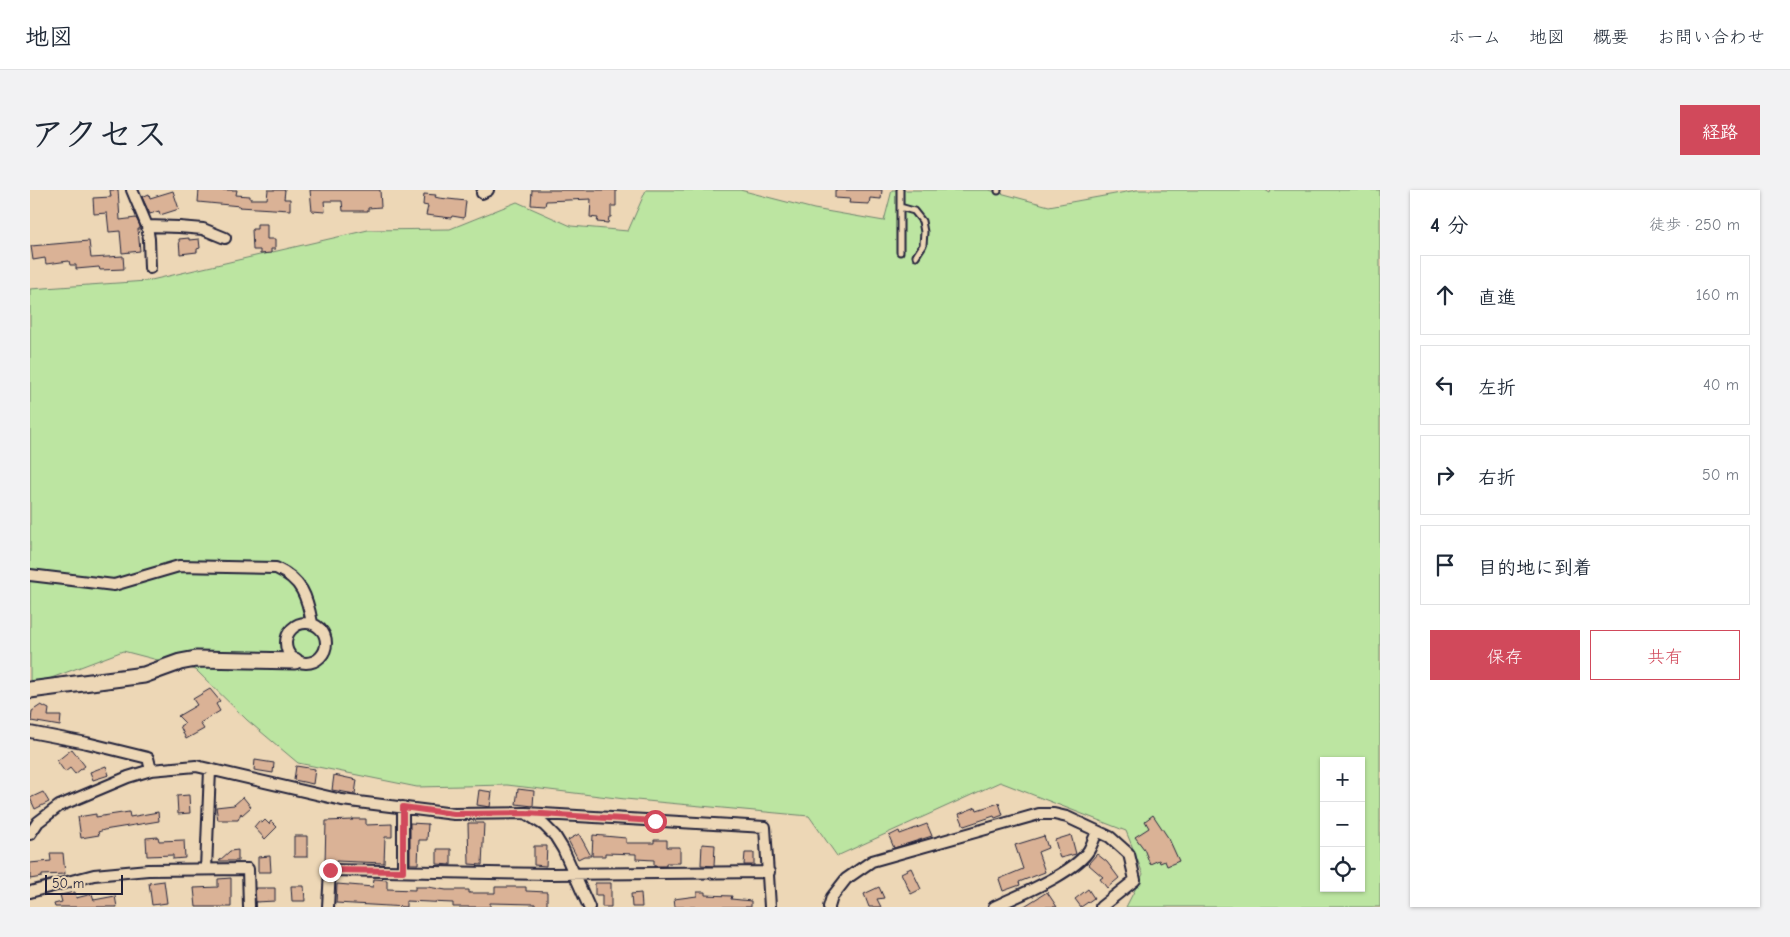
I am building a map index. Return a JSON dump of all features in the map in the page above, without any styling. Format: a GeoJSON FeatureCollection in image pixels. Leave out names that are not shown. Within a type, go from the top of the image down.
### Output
{"type":"FeatureCollection","features":[{"type":"Feature","properties":{"kind":"street"},"geometry":{"type":"LineString","coordinates":[[132,190],[147,226],[150,268]]}},
{"type":"Feature","properties":{"kind":"street"},"geometry":{"type":"LineString","coordinates":[[147,226],[203,229],[225,238]]}},
{"type":"Feature","properties":{"kind":"street"},"geometry":{"type":"LineString","coordinates":[[30,576],[114,585],[179,566],[276,568],[290,575],[300,586],[309,607],[312,623]]}},
{"type":"Feature","properties":{"kind":"street"},"geometry":{"type":"LineString","coordinates":[[30,690],[144,674],[180,662],[196,659],[295,661],[306,664],[318,661],[325,652],[327,640],[322,629],[312,623],[300,623],[290,629],[285,640],[287,652],[295,661]]}},
{"type":"Feature","properties":{"kind":"street"},"geometry":{"type":"LineString","coordinates":[[30,732],[87,743],[148,758],[151,770]]}},
{"type":"Feature","properties":{"kind":"street"},"geometry":{"type":"LineString","coordinates":[[30,834],[38,822],[59,806],[128,777],[151,770],[196,766],[342,800],[454,814],[526,813],[765,827],[770,907]]}},
{"type":"Feature","properties":{"kind":"street"},"geometry":{"type":"LineString","coordinates":[[206,869],[210,770]]}},
{"type":"Feature","properties":{"kind":"street"},"geometry":{"type":"LineString","coordinates":[[403,807],[403,871]]}},
{"type":"Feature","properties":{"kind":"street"},"geometry":{"type":"LineString","coordinates":[[526,813],[544,825],[555,836],[563,849],[589,907]]}},
{"type":"Feature","properties":{"kind":"street"},"geometry":{"type":"LineString","coordinates":[[829,907],[832,897],[846,879],[872,861],[1039,814],[1067,817],[1110,837],[1129,854],[1135,880],[1101,907]]}},
{"type":"Feature","properties":{"kind":"street"},"geometry":{"type":"LineString","coordinates":[[994,907],[1058,875],[1075,864],[1088,851],[1096,832]]}},
{"type":"Feature","properties":{"kind":"street"},"geometry":{"type":"LineString","coordinates":[[30,892],[94,875],[148,870],[248,869],[249,907]]}},
{"type":"Feature","properties":{"kind":"street"},"geometry":{"type":"LineString","coordinates":[[328,907],[330,870],[573,874],[769,872]]}},
{"type":"Feature","properties":{"kind":"lane"},"geometry":{"type":"LineString","coordinates":[[900,190],[900,252]]}},
{"type":"Feature","properties":{"kind":"lane"},"geometry":{"type":"LineString","coordinates":[[900,207],[914,211],[922,221],[924,232],[923,245],[916,256]]}},
{"type":"Feature","properties":{"kind":"green space"},"geometry":{"type":"Polygon","coordinates":[[[646,190],[740,190],[814,209],[884,221],[892,190],[989,190],[1049,206],[1137,190],[1265,190],[1270,193],[1271,190],[1380,190],[1380,907],[1126,907],[1143,874],[1126,831],[1000,782],[837,856],[809,816],[625,799],[507,785],[417,787],[298,763],[247,720],[196,670],[123,651],[30,686],[30,289],[147,281],[368,230],[450,229],[517,202],[571,226],[628,231],[646,190]]]}},
{"type":"Feature","properties":{"kind":"building"},"geometry":{"type":"Polygon","coordinates":[[[110,190],[118,190],[120,220],[136,218],[140,226],[140,229],[138,229],[140,251],[122,253],[120,231],[109,232],[107,213],[94,214],[93,198],[111,197],[110,190]]]}},
{"type":"Feature","properties":{"kind":"building"},"geometry":{"type":"Polygon","coordinates":[[[199,190],[237,190],[236,195],[250,196],[250,199],[267,199],[268,190],[285,190],[284,199],[290,199],[290,210],[198,202],[199,190]]]}},
{"type":"Feature","properties":{"kind":"building"},"geometry":{"type":"Polygon","coordinates":[[[310,190],[380,190],[381,207],[368,208],[368,211],[343,211],[342,201],[324,201],[325,212],[312,211],[310,190]]]}},
{"type":"Feature","properties":{"kind":"building"},"geometry":{"type":"Polygon","coordinates":[[[532,190],[616,190],[616,206],[611,206],[611,217],[609,217],[608,223],[597,222],[598,218],[590,217],[591,199],[546,201],[545,206],[531,205],[532,190]]]}},
{"type":"Feature","properties":{"kind":"building"},"geometry":{"type":"Polygon","coordinates":[[[835,190],[882,190],[881,199],[870,198],[869,204],[849,203],[850,199],[835,198],[835,190]]]}},
{"type":"Feature","properties":{"kind":"building"},"geometry":{"type":"Polygon","coordinates":[[[173,191],[179,209],[160,215],[159,211],[150,214],[142,197],[149,194],[150,198],[173,191]]]}},
{"type":"Feature","properties":{"kind":"building"},"geometry":{"type":"Polygon","coordinates":[[[424,194],[466,201],[464,218],[426,215],[428,206],[423,205],[424,194]]]}},
{"type":"Feature","properties":{"kind":"building"},"geometry":{"type":"Polygon","coordinates":[[[257,224],[267,224],[267,239],[275,239],[275,249],[271,249],[271,253],[260,254],[260,250],[253,250],[252,229],[257,229],[257,224]]]}},
{"type":"Feature","properties":{"kind":"building"},"geometry":{"type":"Polygon","coordinates":[[[189,238],[189,240],[199,239],[200,248],[197,249],[197,252],[180,254],[179,239],[189,238]]]}},
{"type":"Feature","properties":{"kind":"building"},"geometry":{"type":"Polygon","coordinates":[[[89,241],[91,258],[123,256],[124,269],[100,270],[99,267],[76,269],[76,265],[70,265],[69,261],[46,264],[45,258],[33,260],[31,246],[89,241]]]}},
{"type":"Feature","properties":{"kind":"building"},"geometry":{"type":"Polygon","coordinates":[[[210,689],[220,701],[216,704],[220,711],[200,723],[204,729],[186,739],[180,726],[185,723],[178,716],[197,705],[193,699],[210,689]]]}},
{"type":"Feature","properties":{"kind":"building"},"geometry":{"type":"Polygon","coordinates":[[[41,705],[49,709],[48,716],[61,716],[60,726],[31,721],[32,711],[41,705]]]}},
{"type":"Feature","properties":{"kind":"building"},"geometry":{"type":"Polygon","coordinates":[[[72,749],[85,766],[75,774],[70,768],[65,772],[57,761],[72,749]]]}},
{"type":"Feature","properties":{"kind":"building"},"geometry":{"type":"Polygon","coordinates":[[[255,760],[274,763],[273,773],[254,770],[255,760]]]}},
{"type":"Feature","properties":{"kind":"building"},"geometry":{"type":"Polygon","coordinates":[[[106,766],[109,775],[93,780],[90,772],[106,766]]]}},
{"type":"Feature","properties":{"kind":"building"},"geometry":{"type":"Polygon","coordinates":[[[296,766],[315,769],[313,784],[294,780],[296,766]]]}},
{"type":"Feature","properties":{"kind":"building"},"geometry":{"type":"Polygon","coordinates":[[[334,775],[357,780],[355,794],[332,790],[334,775]]]}},
{"type":"Feature","properties":{"kind":"building"},"geometry":{"type":"Polygon","coordinates":[[[518,789],[534,791],[533,806],[516,804],[518,789]]]}},
{"type":"Feature","properties":{"kind":"building"},"geometry":{"type":"Polygon","coordinates":[[[479,790],[492,792],[490,807],[477,805],[479,790]]]}},
{"type":"Feature","properties":{"kind":"building"},"geometry":{"type":"Polygon","coordinates":[[[43,792],[49,802],[35,809],[30,798],[43,792]]]}},
{"type":"Feature","properties":{"kind":"building"},"geometry":{"type":"Polygon","coordinates":[[[189,795],[190,813],[178,814],[177,796],[189,795]]]}},
{"type":"Feature","properties":{"kind":"building"},"geometry":{"type":"Polygon","coordinates":[[[243,797],[251,807],[242,815],[241,813],[238,820],[218,820],[216,807],[234,805],[243,797]]]}},
{"type":"Feature","properties":{"kind":"building"},"geometry":{"type":"Polygon","coordinates":[[[999,803],[1003,815],[964,826],[959,814],[976,807],[977,810],[999,803]]]}},
{"type":"Feature","properties":{"kind":"building"},"geometry":{"type":"Polygon","coordinates":[[[129,812],[130,817],[158,812],[159,821],[104,830],[98,832],[99,835],[81,838],[78,817],[96,814],[96,817],[129,812]]]}},
{"type":"Feature","properties":{"kind":"building"},"geometry":{"type":"Polygon","coordinates":[[[1153,815],[1169,839],[1179,861],[1167,866],[1165,861],[1160,863],[1159,860],[1150,864],[1144,849],[1135,837],[1149,828],[1145,821],[1153,815]]]}},
{"type":"Feature","properties":{"kind":"building"},"geometry":{"type":"Polygon","coordinates":[[[366,819],[366,825],[392,824],[392,837],[385,837],[384,863],[336,861],[336,863],[325,863],[326,821],[366,819]]]}},
{"type":"Feature","properties":{"kind":"building"},"geometry":{"type":"Polygon","coordinates":[[[265,820],[269,824],[271,821],[277,827],[265,839],[254,827],[259,821],[262,823],[265,820]]]}},
{"type":"Feature","properties":{"kind":"building"},"geometry":{"type":"Polygon","coordinates":[[[410,823],[428,824],[427,840],[419,840],[418,864],[410,864],[410,823]]]}},
{"type":"Feature","properties":{"kind":"building"},"geometry":{"type":"Polygon","coordinates":[[[468,823],[484,823],[482,865],[469,864],[468,823]]]}},
{"type":"Feature","properties":{"kind":"building"},"geometry":{"type":"Polygon","coordinates":[[[927,824],[932,836],[894,848],[889,836],[899,831],[900,834],[927,824]]]}},
{"type":"Feature","properties":{"kind":"building"},"geometry":{"type":"Polygon","coordinates":[[[579,834],[591,856],[584,856],[578,859],[568,840],[579,834]]]}},
{"type":"Feature","properties":{"kind":"building"},"geometry":{"type":"Polygon","coordinates":[[[593,835],[626,838],[626,843],[654,843],[654,840],[667,840],[667,847],[680,847],[680,863],[666,863],[666,866],[654,866],[654,860],[636,859],[636,854],[605,853],[605,856],[592,856],[593,835]]]}},
{"type":"Feature","properties":{"kind":"building"},"geometry":{"type":"Polygon","coordinates":[[[1071,835],[1076,854],[1060,858],[1055,840],[1071,835]]]}},
{"type":"Feature","properties":{"kind":"building"},"geometry":{"type":"Polygon","coordinates":[[[294,836],[307,836],[307,857],[294,857],[294,836]]]}},
{"type":"Feature","properties":{"kind":"building"},"geometry":{"type":"Polygon","coordinates":[[[1044,836],[1048,848],[1038,852],[1045,872],[1019,882],[1020,885],[1003,891],[999,879],[1023,869],[1015,845],[1044,836]]]}},
{"type":"Feature","properties":{"kind":"building"},"geometry":{"type":"Polygon","coordinates":[[[158,837],[159,841],[184,840],[185,858],[173,859],[173,855],[147,856],[146,838],[158,837]]]}},
{"type":"Feature","properties":{"kind":"building"},"geometry":{"type":"Polygon","coordinates":[[[702,844],[715,845],[714,866],[701,865],[702,844]]]}},
{"type":"Feature","properties":{"kind":"building"},"geometry":{"type":"Polygon","coordinates":[[[534,846],[547,846],[546,866],[534,865],[534,846]]]}},
{"type":"Feature","properties":{"kind":"building"},"geometry":{"type":"Polygon","coordinates":[[[437,849],[451,849],[451,865],[437,864],[437,849]]]}},
{"type":"Feature","properties":{"kind":"building"},"geometry":{"type":"Polygon","coordinates":[[[238,850],[238,861],[219,861],[230,851],[238,850]]]}},
{"type":"Feature","properties":{"kind":"building"},"geometry":{"type":"Polygon","coordinates":[[[50,853],[63,853],[65,874],[42,875],[42,877],[30,879],[30,863],[51,861],[50,853]]]}},
{"type":"Feature","properties":{"kind":"building"},"geometry":{"type":"Polygon","coordinates":[[[745,853],[754,853],[754,865],[744,865],[745,853]]]}},
{"type":"Feature","properties":{"kind":"building"},"geometry":{"type":"Polygon","coordinates":[[[1097,854],[1107,862],[1119,878],[1107,888],[1100,879],[1103,877],[1088,864],[1097,854]]]}},
{"type":"Feature","properties":{"kind":"building"},"geometry":{"type":"Polygon","coordinates":[[[270,856],[271,872],[258,872],[258,857],[270,856]]]}},
{"type":"Feature","properties":{"kind":"building"},"geometry":{"type":"Polygon","coordinates":[[[911,868],[921,889],[911,894],[901,873],[911,868]]]}},
{"type":"Feature","properties":{"kind":"building"},"geometry":{"type":"Polygon","coordinates":[[[231,878],[231,907],[196,907],[194,888],[218,887],[218,879],[231,878]]]}},
{"type":"Feature","properties":{"kind":"building"},"geometry":{"type":"Polygon","coordinates":[[[374,879],[387,880],[387,889],[415,890],[415,887],[428,887],[446,890],[469,890],[469,893],[495,893],[495,887],[526,887],[526,891],[547,892],[547,907],[535,907],[535,904],[490,903],[490,907],[453,907],[453,903],[406,901],[406,907],[336,903],[337,884],[373,887],[374,879]]]}},
{"type":"Feature","properties":{"kind":"building"},"geometry":{"type":"Polygon","coordinates":[[[164,881],[167,903],[152,905],[149,883],[164,881]]]}},
{"type":"Feature","properties":{"kind":"building"},"geometry":{"type":"Polygon","coordinates":[[[595,883],[611,883],[611,907],[602,907],[602,895],[595,895],[595,883]]]}},
{"type":"Feature","properties":{"kind":"building"},"geometry":{"type":"Polygon","coordinates":[[[291,886],[304,886],[305,901],[292,901],[291,886]]]}},
{"type":"Feature","properties":{"kind":"building"},"geometry":{"type":"Polygon","coordinates":[[[879,887],[884,898],[877,899],[881,907],[869,907],[864,894],[879,887]]]}},
{"type":"Feature","properties":{"kind":"building"},"geometry":{"type":"Polygon","coordinates":[[[255,888],[275,888],[275,901],[256,902],[255,888]]]}},
{"type":"Feature","properties":{"kind":"building"},"geometry":{"type":"Polygon","coordinates":[[[1088,889],[1094,898],[1081,907],[1075,899],[1088,889]]]}},
{"type":"Feature","properties":{"kind":"building"},"geometry":{"type":"Polygon","coordinates":[[[75,892],[76,898],[92,894],[94,900],[115,896],[117,907],[55,907],[54,904],[62,902],[60,895],[75,892]]]}},
{"type":"Feature","properties":{"kind":"building"},"geometry":{"type":"Polygon","coordinates":[[[697,892],[705,892],[705,895],[732,896],[731,899],[751,901],[751,907],[675,907],[674,899],[697,896],[697,892]]]}},
{"type":"Feature","properties":{"kind":"building"},"geometry":{"type":"Polygon","coordinates":[[[1047,892],[1057,907],[1023,907],[1047,892]]]}},
{"type":"Feature","properties":{"kind":"building"},"geometry":{"type":"Polygon","coordinates":[[[641,893],[642,907],[632,907],[631,894],[641,893]]]}},
{"type":"Feature","properties":{"kind":"route"},"geometry":{"type":"LineString","coordinates":[[330,870],[403,871],[403,807],[454,814],[526,813],[564,817],[655,821]]}}]}
